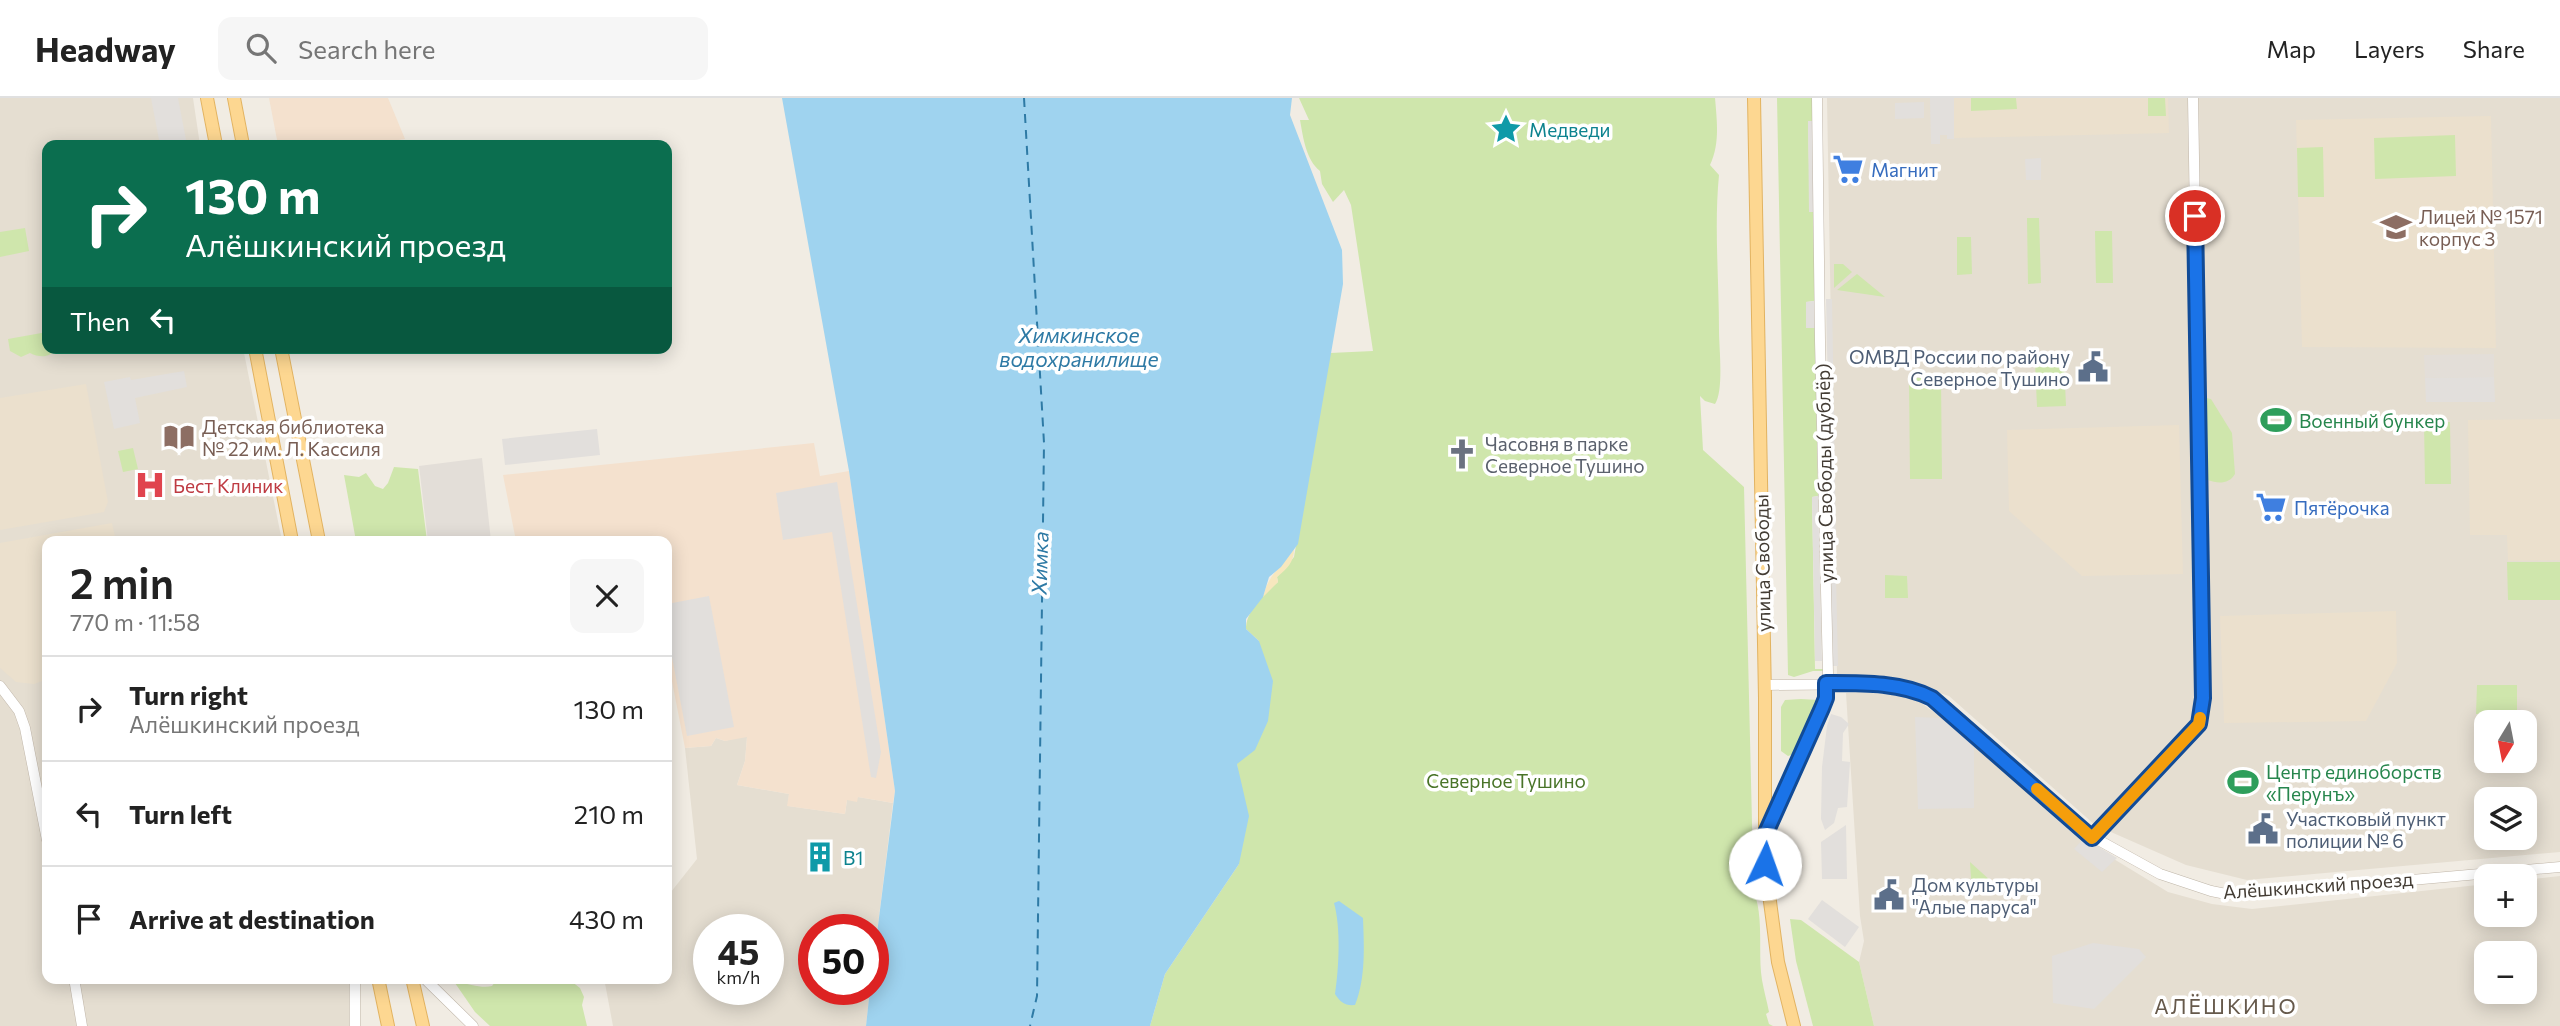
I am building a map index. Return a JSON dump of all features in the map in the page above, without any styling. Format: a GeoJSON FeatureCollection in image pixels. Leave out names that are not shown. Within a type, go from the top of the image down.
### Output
{"type":"FeatureCollection","features":[{"type":"Feature","properties":{"kind":"main road"},"geometry":{"type":"LineString","coordinates":[[207,98],[215,140]]}},
{"type":"Feature","properties":{"kind":"main road"},"geometry":{"type":"LineString","coordinates":[[234,98],[242,140]]}},
{"type":"Feature","properties":{"kind":"main road","name":"улица Свободы"},"geometry":{"type":"LineString","coordinates":[[1754,98],[1765,685],[1765,835],[1771,916],[1787,1006],[1794,1026]]}},
{"type":"Feature","properties":{"kind":"main road"},"geometry":{"type":"LineString","coordinates":[[256,354],[291,536]]}},
{"type":"Feature","properties":{"kind":"main road"},"geometry":{"type":"LineString","coordinates":[[282,354],[318,536]]}},
{"type":"Feature","properties":{"kind":"main road"},"geometry":{"type":"LineString","coordinates":[[378,984],[388,1026]]}},
{"type":"Feature","properties":{"kind":"main road"},"geometry":{"type":"LineString","coordinates":[[413,984],[423,1026]]}},
{"type":"Feature","properties":{"kind":"street","name":"улица Свободы (дублёр)"},"geometry":{"type":"LineString","coordinates":[[1765,835],[1826,698],[1828,673],[1817,98]]}},
{"type":"Feature","properties":{"kind":"street"},"geometry":{"type":"LineString","coordinates":[[2092,838],[2199,724],[2203,698],[2193,98]]}},
{"type":"Feature","properties":{"kind":"street","name":"Алёшкинский проезд"},"geometry":{"type":"LineString","coordinates":[[1765,685],[1826,683],[1896,687],[1932,698],[2092,838],[2160,874],[2202,889],[2226,894],[2286,891],[2560,867]]}},
{"type":"Feature","properties":{"kind":"street"},"geometry":{"type":"LineString","coordinates":[[0,687],[19,711],[25,728],[42,815]]}},
{"type":"Feature","properties":{"kind":"street"},"geometry":{"type":"LineString","coordinates":[[75,984],[82,1026]]}},
{"type":"Feature","properties":{"kind":"street"},"geometry":{"type":"LineString","coordinates":[[355,984],[355,1026]]}},
{"type":"Feature","properties":{"kind":"street"},"geometry":{"type":"LineString","coordinates":[[431,984],[473,1026]]}},
{"type":"Feature","properties":{"kind":"shaded area"},"geometry":{"type":"Polygon","coordinates":[[[0,98],[193,98],[199,140],[42,140],[42,354],[244,354],[281,536],[42,536],[42,984],[349,984],[349,1026],[0,1026],[0,98]]]}},
{"type":"Feature","properties":{"kind":"shaded area"},"geometry":{"type":"Polygon","coordinates":[[[151,98],[178,98],[186,140],[159,140],[151,98]]]}},
{"type":"Feature","properties":{"kind":"shaded area"},"geometry":{"type":"Polygon","coordinates":[[[269,98],[388,98],[405,139],[399,140],[277,140],[269,98]]]}},
{"type":"Feature","properties":{"kind":"shaded area"},"geometry":{"type":"Polygon","coordinates":[[[1827,98],[2560,98],[2560,852],[2247,880],[2186,865],[2095,825],[1949,696],[1908,683],[1837,674],[1827,98]]]}},
{"type":"Feature","properties":{"kind":"shaded area"},"geometry":{"type":"Polygon","coordinates":[[[1930,98],[1954,98],[1954,139],[1940,135],[1940,144],[1931,144],[1930,98]]]}},
{"type":"Feature","properties":{"kind":"shaded area"},"geometry":{"type":"Polygon","coordinates":[[[1954,98],[2168,98],[2169,133],[1954,138],[1954,98]]]}},
{"type":"Feature","properties":{"kind":"shaded area"},"geometry":{"type":"Polygon","coordinates":[[[1924,102],[1924,118],[1895,119],[1895,103],[1924,102]]]}},
{"type":"Feature","properties":{"kind":"shaded area","name":"Лицей № 1571 корпус 3"},"geometry":{"type":"Polygon","coordinates":[[[2491,116],[2496,348],[2302,347],[2296,120],[2491,116]]]}},
{"type":"Feature","properties":{"kind":"shaded area"},"geometry":{"type":"Polygon","coordinates":[[[1808,121],[1813,121],[1814,212],[1809,212],[1808,121]]]}},
{"type":"Feature","properties":{"kind":"shaded area"},"geometry":{"type":"Polygon","coordinates":[[[2041,158],[2041,180],[2026,180],[2025,159],[2041,158]]]}},
{"type":"Feature","properties":{"kind":"shaded area"},"geometry":{"type":"Polygon","coordinates":[[[1826,299],[1832,299],[1836,541],[1831,541],[1826,299]]]}},
{"type":"Feature","properties":{"kind":"shaded area"},"geometry":{"type":"Polygon","coordinates":[[[1814,301],[1815,328],[1806,328],[1806,302],[1814,301]]]}},
{"type":"Feature","properties":{"kind":"shaded area"},"geometry":{"type":"Polygon","coordinates":[[[2494,354],[2494,377],[2425,378],[2424,355],[2494,354]]]}},
{"type":"Feature","properties":{"kind":"shaded area"},"geometry":{"type":"Polygon","coordinates":[[[184,371],[187,387],[135,398],[140,423],[114,429],[104,382],[184,371]]]}},
{"type":"Feature","properties":{"kind":"shaded area"},"geometry":{"type":"Polygon","coordinates":[[[2494,377],[2495,402],[2426,402],[2425,378],[2494,377]]]}},
{"type":"Feature","properties":{"kind":"shaded area"},"geometry":{"type":"Polygon","coordinates":[[[86,384],[108,502],[104,512],[0,530],[0,398],[86,384]]]}},
{"type":"Feature","properties":{"kind":"shaded area"},"geometry":{"type":"Polygon","coordinates":[[[2560,419],[2560,560],[2508,561],[2507,535],[2470,535],[2468,420],[2560,419]]]}},
{"type":"Feature","properties":{"kind":"shaded area"},"geometry":{"type":"Polygon","coordinates":[[[2179,425],[2183,574],[2082,576],[2009,511],[2007,430],[2179,425]]]}},
{"type":"Feature","properties":{"kind":"shaded area"},"geometry":{"type":"Polygon","coordinates":[[[597,429],[600,455],[505,465],[502,439],[597,429]]]}},
{"type":"Feature","properties":{"kind":"shaded area"},"geometry":{"type":"Polygon","coordinates":[[[814,443],[820,476],[849,471],[895,791],[893,803],[858,797],[857,802],[847,800],[845,814],[787,806],[789,794],[737,785],[745,761],[747,737],[725,741],[716,738],[711,746],[685,748],[672,682],[672,536],[515,536],[503,475],[814,443]]]}},
{"type":"Feature","properties":{"kind":"shaded area"},"geometry":{"type":"Polygon","coordinates":[[[482,458],[490,536],[427,536],[419,466],[482,458]]]}},
{"type":"Feature","properties":{"kind":"shaded area"},"geometry":{"type":"Polygon","coordinates":[[[837,482],[881,752],[876,778],[871,777],[832,532],[783,540],[776,493],[837,482]]]}},
{"type":"Feature","properties":{"kind":"shaded area"},"geometry":{"type":"Polygon","coordinates":[[[1818,496],[1822,661],[1815,661],[1812,497],[1818,496]]]}},
{"type":"Feature","properties":{"kind":"shaded area"},"geometry":{"type":"Polygon","coordinates":[[[112,523],[115,536],[42,536],[42,681],[34,684],[16,682],[0,668],[0,543],[112,523]]]}},
{"type":"Feature","properties":{"kind":"shaded area"},"geometry":{"type":"Polygon","coordinates":[[[1831,574],[1836,574],[1838,666],[1833,666],[1831,574]]]}},
{"type":"Feature","properties":{"kind":"shaded area"},"geometry":{"type":"Polygon","coordinates":[[[709,596],[734,727],[687,736],[672,657],[672,603],[709,596]]]}},
{"type":"Feature","properties":{"kind":"shaded area"},"geometry":{"type":"Polygon","coordinates":[[[2396,611],[2397,663],[2366,721],[2224,723],[2220,616],[2396,611]]]}},
{"type":"Feature","properties":{"kind":"shaded area"},"geometry":{"type":"Polygon","coordinates":[[[1846,693],[1911,696],[1951,724],[2081,839],[2168,892],[2212,904],[2252,909],[2474,885],[2474,927],[2537,927],[2537,879],[2560,876],[2560,1026],[1874,1026],[1859,962],[1864,941],[1860,916],[1846,693]]]}},
{"type":"Feature","properties":{"kind":"shaded area"},"geometry":{"type":"Polygon","coordinates":[[[1831,714],[1841,717],[1849,724],[1843,733],[1842,761],[1850,762],[1847,807],[1838,808],[1834,823],[1825,830],[1821,819],[1822,767],[1831,714]]]}},
{"type":"Feature","properties":{"kind":"shaded area"},"geometry":{"type":"Polygon","coordinates":[[[1915,717],[1941,718],[1974,744],[1974,808],[1918,809],[1915,717]]]}},
{"type":"Feature","properties":{"kind":"shaded area"},"geometry":{"type":"Polygon","coordinates":[[[747,737],[745,761],[737,785],[789,794],[788,806],[845,814],[847,800],[858,797],[893,803],[879,914],[798,914],[798,1005],[868,1005],[866,1026],[613,1026],[605,984],[672,984],[672,891],[697,859],[685,748],[711,746],[716,738],[725,741],[747,737]]]}},
{"type":"Feature","properties":{"kind":"shaded area"},"geometry":{"type":"Polygon","coordinates":[[[1846,825],[1847,879],[1822,879],[1821,842],[1846,825]]]}},
{"type":"Feature","properties":{"kind":"shaded area"},"geometry":{"type":"Polygon","coordinates":[[[2084,838],[2117,858],[2102,872],[2074,849],[2084,838]]]}},
{"type":"Feature","properties":{"kind":"shaded area"},"geometry":{"type":"Polygon","coordinates":[[[1822,900],[1859,927],[1845,947],[1808,919],[1822,900]]]}},
{"type":"Feature","properties":{"kind":"shaded area"},"geometry":{"type":"Polygon","coordinates":[[[2093,943],[2139,949],[2146,957],[2094,1009],[2053,1003],[2052,956],[2093,943]]]}},
{"type":"Feature","properties":{"kind":"green space","name":"Северное Тушино"},"geometry":{"type":"Polygon","coordinates":[[[1299,98],[1715,98],[1717,141],[1710,165],[1719,175],[1717,233],[1720,379],[1715,404],[1700,396],[1703,450],[1744,487],[1753,865],[1747,870],[1747,882],[1750,883],[1758,906],[1762,980],[1769,1012],[1766,1014],[1769,1024],[1773,1026],[1150,1026],[1165,974],[1239,864],[1240,786],[1237,764],[1259,641],[1246,629],[1247,622],[1257,603],[1278,582],[1277,577],[1294,557],[1330,353],[1373,351],[1351,205],[1344,190],[1333,202],[1322,184],[1320,171],[1311,161],[1304,141],[1300,120],[1309,120],[1299,98]]]}},
{"type":"Feature","properties":{"kind":"green space"},"geometry":{"type":"Polygon","coordinates":[[[1777,98],[1812,98],[1813,121],[1808,121],[1810,212],[1814,212],[1814,301],[1806,302],[1806,328],[1815,328],[1818,496],[1812,497],[1815,669],[1823,671],[1794,677],[1788,675],[1777,98]]]}},
{"type":"Feature","properties":{"kind":"green space"},"geometry":{"type":"Polygon","coordinates":[[[1971,98],[2016,98],[2017,109],[1971,111],[1971,98]]]}},
{"type":"Feature","properties":{"kind":"green space"},"geometry":{"type":"Polygon","coordinates":[[[2148,98],[2165,98],[2166,116],[2148,116],[2148,98]]]}},
{"type":"Feature","properties":{"kind":"green space"},"geometry":{"type":"Polygon","coordinates":[[[2455,135],[2456,176],[2375,179],[2374,138],[2455,135]]]}},
{"type":"Feature","properties":{"kind":"green space"},"geometry":{"type":"Polygon","coordinates":[[[2323,147],[2324,197],[2298,197],[2297,148],[2323,147]]]}},
{"type":"Feature","properties":{"kind":"green space"},"geometry":{"type":"Polygon","coordinates":[[[2027,218],[2039,218],[2041,283],[2028,284],[2027,218]]]}},
{"type":"Feature","properties":{"kind":"green space"},"geometry":{"type":"Polygon","coordinates":[[[25,228],[29,251],[0,257],[0,232],[25,228]]]}},
{"type":"Feature","properties":{"kind":"green space"},"geometry":{"type":"Polygon","coordinates":[[[2095,231],[2112,231],[2113,283],[2096,283],[2095,231]]]}},
{"type":"Feature","properties":{"kind":"green space"},"geometry":{"type":"Polygon","coordinates":[[[1957,237],[1971,237],[1972,274],[1957,275],[1957,237]]]}},
{"type":"Feature","properties":{"kind":"green space"},"geometry":{"type":"Polygon","coordinates":[[[1834,264],[1843,264],[1852,272],[1834,288],[1834,264]]]}},
{"type":"Feature","properties":{"kind":"green space"},"geometry":{"type":"Polygon","coordinates":[[[1857,274],[1885,297],[1837,290],[1857,274]]]}},
{"type":"Feature","properties":{"kind":"green space"},"geometry":{"type":"Polygon","coordinates":[[[42,333],[42,354],[51,354],[37,356],[30,353],[21,357],[10,351],[8,339],[42,333]]]}},
{"type":"Feature","properties":{"kind":"green space"},"geometry":{"type":"Polygon","coordinates":[[[2064,361],[2066,406],[2037,407],[2035,362],[2064,361]]]}},
{"type":"Feature","properties":{"kind":"green space"},"geometry":{"type":"Polygon","coordinates":[[[1909,378],[1941,378],[1942,479],[1910,479],[1909,378]]]}},
{"type":"Feature","properties":{"kind":"green space"},"geometry":{"type":"Polygon","coordinates":[[[2206,398],[2211,399],[2232,433],[2235,474],[2230,480],[2223,482],[2208,480],[2206,398]]]}},
{"type":"Feature","properties":{"kind":"green space"},"geometry":{"type":"Polygon","coordinates":[[[2424,422],[2450,422],[2451,484],[2425,484],[2424,422]]]}},
{"type":"Feature","properties":{"kind":"green space"},"geometry":{"type":"Polygon","coordinates":[[[133,448],[138,469],[123,472],[118,451],[133,448]]]}},
{"type":"Feature","properties":{"kind":"green space"},"geometry":{"type":"Polygon","coordinates":[[[394,467],[418,469],[426,536],[355,536],[344,475],[359,477],[366,473],[375,486],[383,489],[394,467]]]}},
{"type":"Feature","properties":{"kind":"green space"},"geometry":{"type":"Polygon","coordinates":[[[2507,562],[2560,562],[2560,600],[2508,600],[2507,562]]]}},
{"type":"Feature","properties":{"kind":"green space"},"geometry":{"type":"Polygon","coordinates":[[[1885,575],[1907,576],[1908,598],[1885,598],[1885,575]]]}},
{"type":"Feature","properties":{"kind":"green space"},"geometry":{"type":"Polygon","coordinates":[[[2477,685],[2517,685],[2517,710],[2476,710],[2477,685]]]}},
{"type":"Feature","properties":{"kind":"green space"},"geometry":{"type":"Polygon","coordinates":[[[1785,700],[1818,700],[1794,754],[1788,756],[1781,751],[1781,707],[1785,700]]]}},
{"type":"Feature","properties":{"kind":"green space"},"geometry":{"type":"Polygon","coordinates":[[[1970,862],[2003,892],[1972,894],[1970,862]]]}},
{"type":"Feature","properties":{"kind":"green space"},"geometry":{"type":"Polygon","coordinates":[[[1790,919],[1801,920],[1859,962],[1874,1026],[1813,1026],[1796,961],[1790,919]]]}},
{"type":"Feature","properties":{"kind":"green space"},"geometry":{"type":"Polygon","coordinates":[[[456,984],[575,984],[584,997],[582,1005],[587,1026],[490,1026],[475,1012],[456,984]]]}},
{"type":"Feature","properties":{"kind":"sand"},"geometry":{"type":"Polygon","coordinates":[[[1294,549],[1289,565],[1277,577],[1278,582],[1263,597],[1272,577],[1294,549]]]}},
{"type":"Feature","properties":{"kind":"water","name":"Химкинское водохранилище"},"geometry":{"type":"Polygon","coordinates":[[[782,98],[1292,98],[1290,115],[1342,250],[1343,284],[1298,544],[1281,567],[1269,577],[1263,597],[1246,619],[1246,629],[1259,641],[1273,681],[1268,721],[1255,750],[1237,764],[1249,816],[1239,864],[1165,974],[1150,1026],[866,1026],[868,1005],[889,1005],[889,914],[879,914],[895,791],[849,471],[782,98]]]}},
{"type":"Feature","properties":{"kind":"water"},"geometry":{"type":"Polygon","coordinates":[[[1339,901],[1363,918],[1363,973],[1355,1005],[1343,1003],[1335,994],[1339,948],[1334,903],[1339,901]]]}},
{"type":"Feature","properties":{"kind":"ferry route"},"geometry":{"type":"LineString","coordinates":[[1024,98],[1044,443],[1037,996],[1030,1026]]}},
{"type":"Feature","properties":{"kind":"slow traffic"},"geometry":{"type":"LineString","coordinates":[[2037,789],[2092,838],[2199,724],[2200,718]]}},
{"type":"Feature","properties":{"kind":"place","name":"Медведи"},"geometry":{"type":"Point","coordinates":[1506,129]}},
{"type":"Feature","properties":{"kind":"place","name":"Магнит"},"geometry":{"type":"Point","coordinates":[1848,169]}},
{"type":"Feature","properties":{"kind":"place","name":"Лицей № 1571 корпус 3"},"geometry":{"type":"Point","coordinates":[2396,227]}},
{"type":"Feature","properties":{"kind":"place","name":"ОМВД России по району Северное Тушино"},"geometry":{"type":"Point","coordinates":[2093,367]}},
{"type":"Feature","properties":{"kind":"place","name":"Военный бункер"},"geometry":{"type":"Point","coordinates":[2276,420]}},
{"type":"Feature","properties":{"kind":"place","name":"Детская библиотека № 22 им. Л. Кассиля"},"geometry":{"type":"Point","coordinates":[179,437]}},
{"type":"Feature","properties":{"kind":"place","name":"Часовня в парке Северное Тушино"},"geometry":{"type":"Point","coordinates":[1462,454]}},
{"type":"Feature","properties":{"kind":"place","name":"Бест Клиник"},"geometry":{"type":"Point","coordinates":[150,485]}},
{"type":"Feature","properties":{"kind":"place","name":"Пятёрочка"},"geometry":{"type":"Point","coordinates":[2271,507]}},
{"type":"Feature","properties":{"kind":"place","name":"Центр единоборств «Перунъ»"},"geometry":{"type":"Point","coordinates":[2243,782]}},
{"type":"Feature","properties":{"kind":"place","name":"Участковый пункт полиции № 6"},"geometry":{"type":"Point","coordinates":[2263,829]}},
{"type":"Feature","properties":{"kind":"place","name":"B1"},"geometry":{"type":"Point","coordinates":[820,857]}},
{"type":"Feature","properties":{"kind":"place","name":"Дом культуры \"Алые паруса\""},"geometry":{"type":"Point","coordinates":[1889,895]}},
{"type":"Feature","properties":{"kind":"district","name":"АЛЁШКИНО"},"geometry":{"type":"Point","coordinates":[2226,1005]}},
{"type":"Feature","properties":{"kind":"route"},"geometry":{"type":"LineString","coordinates":[[1765,864],[1765,835],[1822,708],[1826,698],[1826,683],[1887,686],[1923,693],[1932,698],[2092,838],[2199,724],[2203,698],[2195,216]]}},
{"type":"Feature","properties":{"kind":"water label","name":"Химка"},"geometry":{"type":"Point","coordinates":[1039,563]}}]}
